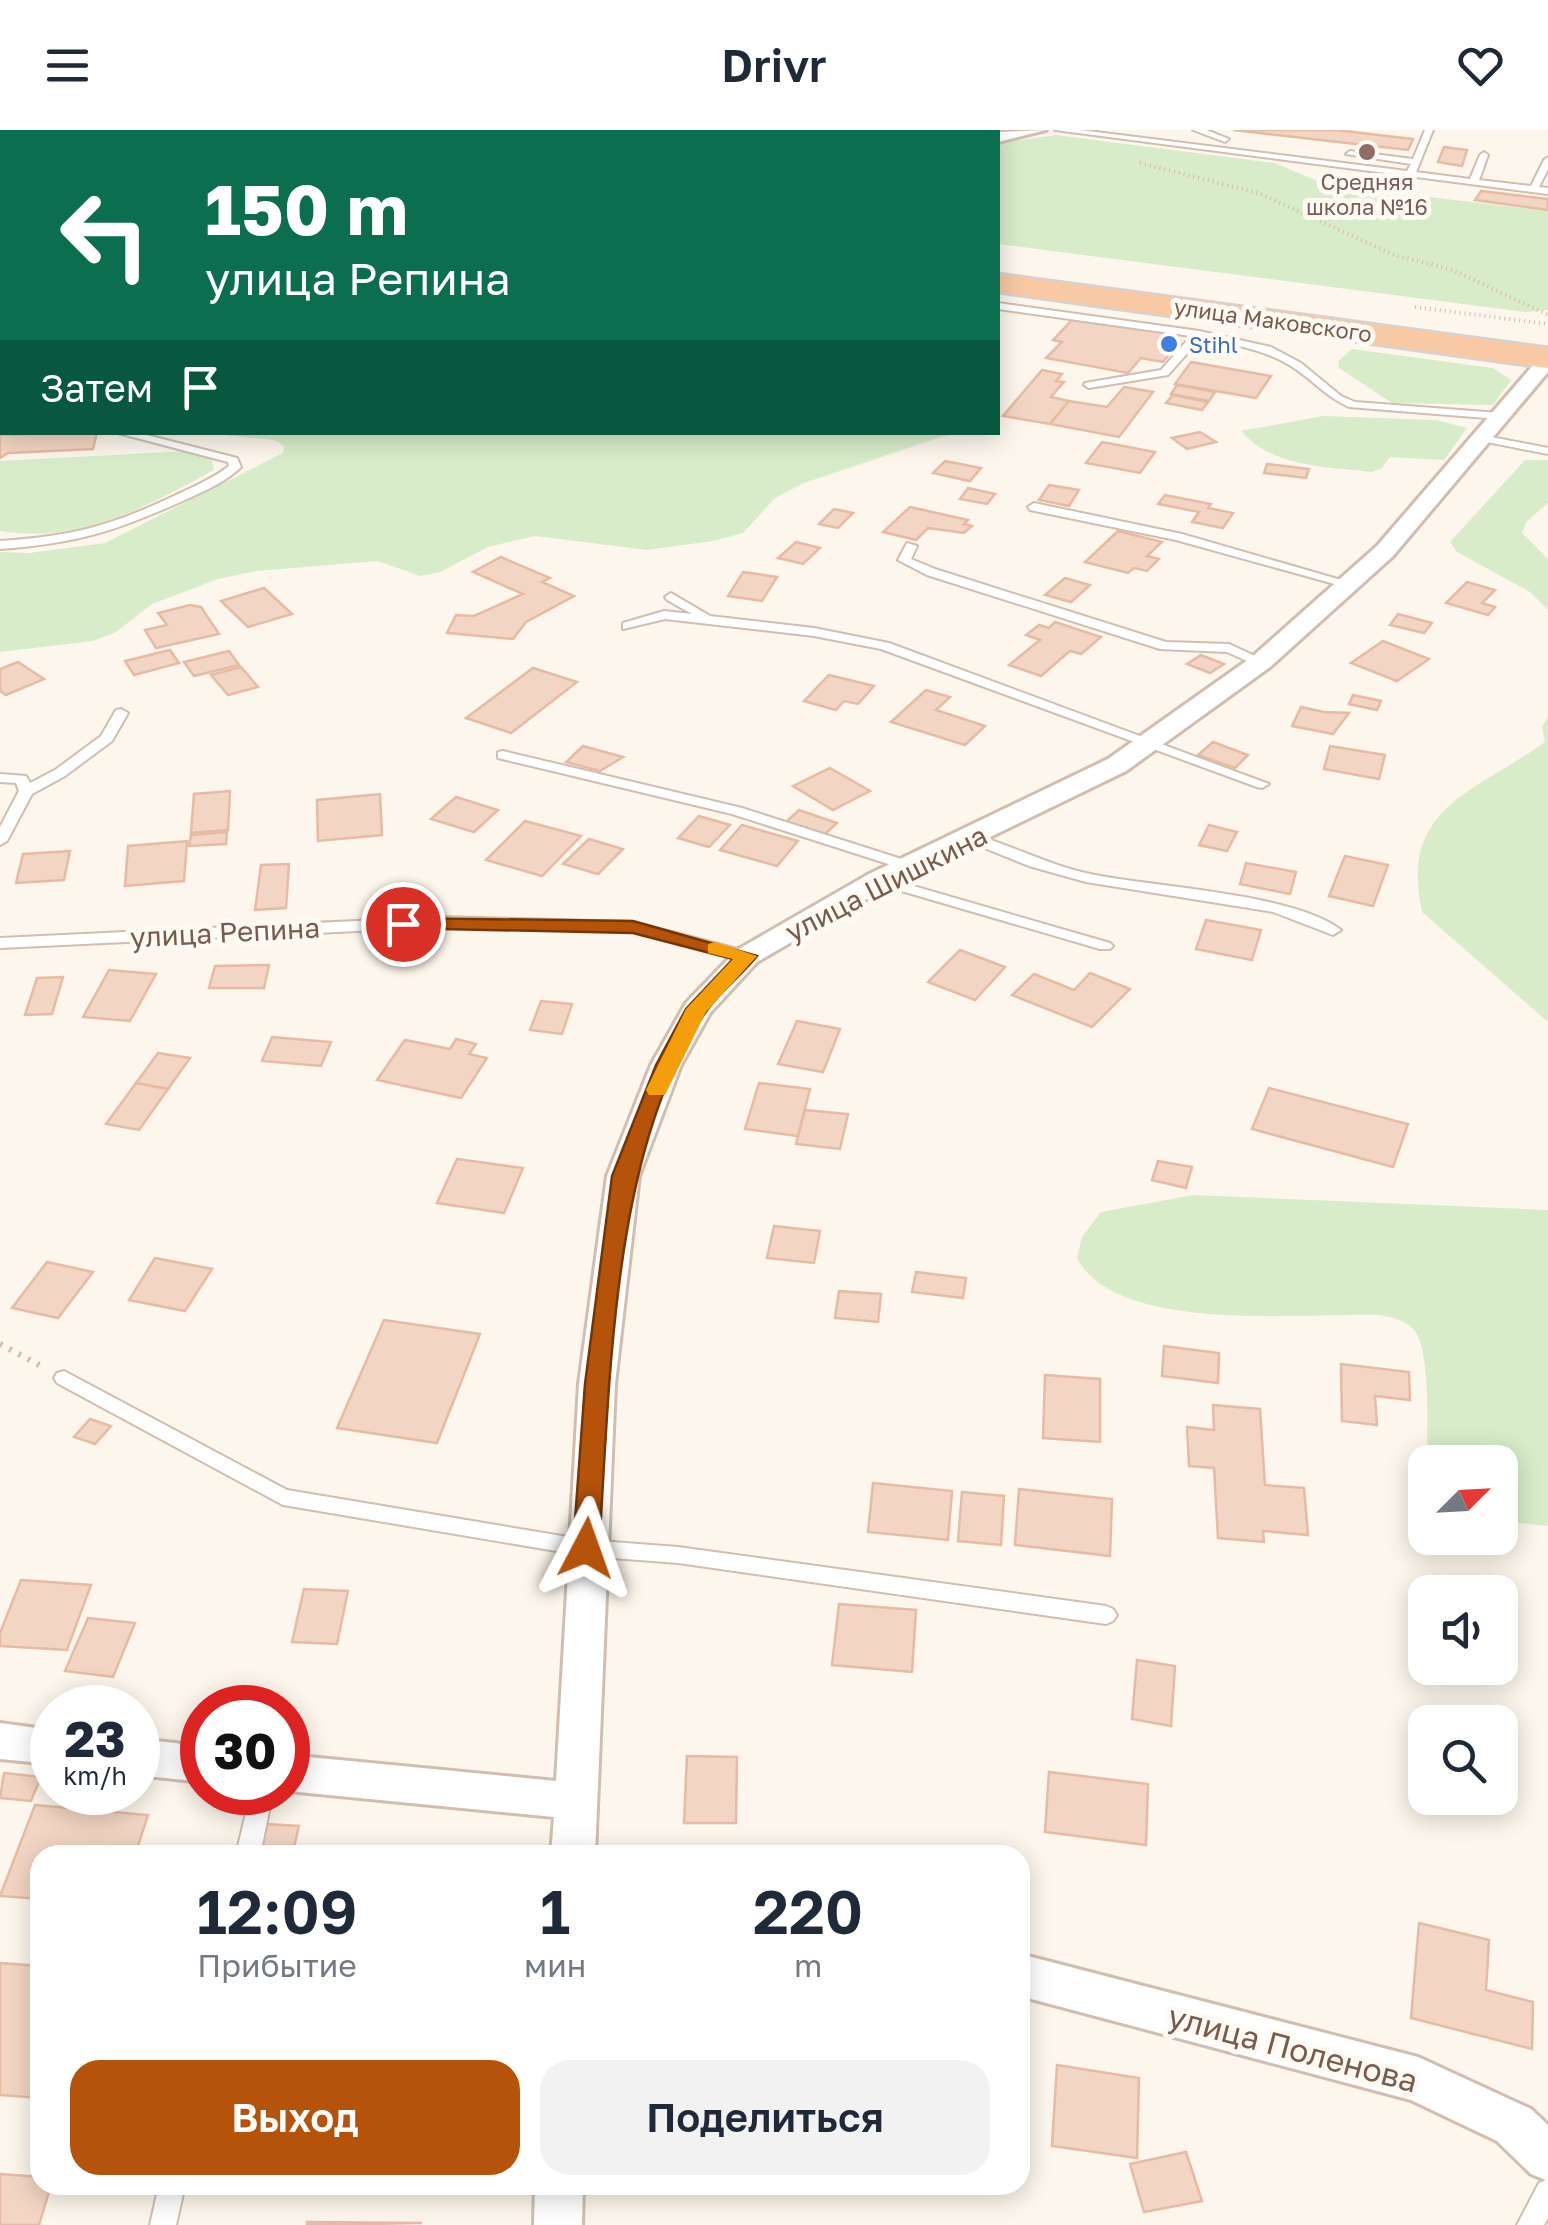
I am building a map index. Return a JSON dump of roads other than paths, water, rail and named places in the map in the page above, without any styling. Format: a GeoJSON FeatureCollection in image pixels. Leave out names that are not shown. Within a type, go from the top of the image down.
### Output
{"type":"FeatureCollection","features":[{"type":"Feature","properties":{"kind":"highway","name":"улица Маковского"},"geometry":{"type":"LineString","coordinates":[[1000,264],[1548,339]]}},
{"type":"Feature","properties":{"kind":"highway","name":"улица Маковского"},"geometry":{"type":"LineString","coordinates":[[1000,283],[1548,359]]}},
{"type":"Feature","properties":{"kind":"street"},"geometry":{"type":"LineString","coordinates":[[1000,137],[1038,130]]}},
{"type":"Feature","properties":{"kind":"street","name":"улица Шишкина"},"geometry":{"type":"LineString","coordinates":[[573,1845],[597,1384],[623,1176],[666,1065],[696,1009],[746,956],[878,880],[972,838],[1152,743],[1260,662],[1401,533],[1548,359]]}},
{"type":"Feature","properties":{"kind":"street"},"geometry":{"type":"LineString","coordinates":[[0,1741],[30,1744]]}},
{"type":"Feature","properties":{"kind":"street"},"geometry":{"type":"LineString","coordinates":[[310,1775],[574,1800]]}},
{"type":"Feature","properties":{"kind":"street","name":"улица Поленова"},"geometry":{"type":"LineString","coordinates":[[1030,1979],[1418,2079],[1514,2125],[1548,2157]]}},
{"type":"Feature","properties":{"kind":"street"},"geometry":{"type":"LineString","coordinates":[[558,2225],[559,2195]]}},
{"type":"Feature","properties":{"kind":"lane"},"geometry":{"type":"LineString","coordinates":[[1059,130],[1120,133],[1473,184],[1548,191]]}},
{"type":"Feature","properties":{"kind":"lane"},"geometry":{"type":"LineString","coordinates":[[1196,130],[1219,138],[1416,162]]}},
{"type":"Feature","properties":{"kind":"lane"},"geometry":{"type":"LineString","coordinates":[[1410,174],[1429,130]]}},
{"type":"Feature","properties":{"kind":"lane"},"geometry":{"type":"LineString","coordinates":[[1473,184],[1484,155]]}},
{"type":"Feature","properties":{"kind":"lane"},"geometry":{"type":"LineString","coordinates":[[1534,189],[1548,160]]}},
{"type":"Feature","properties":{"kind":"lane"},"geometry":{"type":"LineString","coordinates":[[1000,306],[1199,334],[1267,349],[1297,365],[1337,398],[1490,427],[1548,451]]}},
{"type":"Feature","properties":{"kind":"lane"},"geometry":{"type":"LineString","coordinates":[[1089,386],[1164,373],[1199,334]]}},
{"type":"Feature","properties":{"kind":"lane"},"geometry":{"type":"LineString","coordinates":[[0,544],[64,540],[123,528],[219,482],[235,468],[233,460],[212,452],[134,435]]}},
{"type":"Feature","properties":{"kind":"lane"},"geometry":{"type":"LineString","coordinates":[[1034,506],[1178,537],[1349,584]]}},
{"type":"Feature","properties":{"kind":"lane"},"geometry":{"type":"LineString","coordinates":[[911,546],[904,560],[930,572],[1165,646],[1229,648],[1260,662]]}},
{"type":"Feature","properties":{"kind":"lane"},"geometry":{"type":"LineString","coordinates":[[671,597],[709,619]]}},
{"type":"Feature","properties":{"kind":"lane"},"geometry":{"type":"LineString","coordinates":[[628,626],[664,615],[884,646],[1262,784]]}},
{"type":"Feature","properties":{"kind":"lane"},"geometry":{"type":"LineString","coordinates":[[0,841],[26,791],[60,774],[107,738],[120,713]]}},
{"type":"Feature","properties":{"kind":"lane"},"geometry":{"type":"LineString","coordinates":[[503,754],[737,811],[908,866]]}},
{"type":"Feature","properties":{"kind":"lane"},"geometry":{"type":"LineString","coordinates":[[0,778],[21,779],[26,791]]}},
{"type":"Feature","properties":{"kind":"lane"},"geometry":{"type":"LineString","coordinates":[[972,838],[1034,863],[1091,879],[1276,908],[1333,930]]}},
{"type":"Feature","properties":{"kind":"lane"},"geometry":{"type":"LineString","coordinates":[[878,880],[1105,946]]}},
{"type":"Feature","properties":{"kind":"lane","name":"улица Репина"},"geometry":{"type":"LineString","coordinates":[[0,943],[440,922],[584,924],[633,927],[746,956]]}},
{"type":"Feature","properties":{"kind":"lane"},"geometry":{"type":"LineString","coordinates":[[64,1378],[283,1497],[586,1548],[678,1555],[1106,1615]]}},
{"type":"Feature","properties":{"kind":"lane"},"geometry":{"type":"LineString","coordinates":[[250,1845],[257,1815]]}},
{"type":"Feature","properties":{"kind":"lane"},"geometry":{"type":"LineString","coordinates":[[1530,2225],[1548,2192]]}},
{"type":"Feature","properties":{"kind":"lane"},"geometry":{"type":"LineString","coordinates":[[163,2225],[170,2195]]}},
{"type":"Feature","properties":{"kind":"place","name":"Средняя школа №16"},"geometry":{"type":"Point","coordinates":[1367,152]}},
{"type":"Feature","properties":{"kind":"place","name":"Stihl"},"geometry":{"type":"Point","coordinates":[1169,344]}}]}
